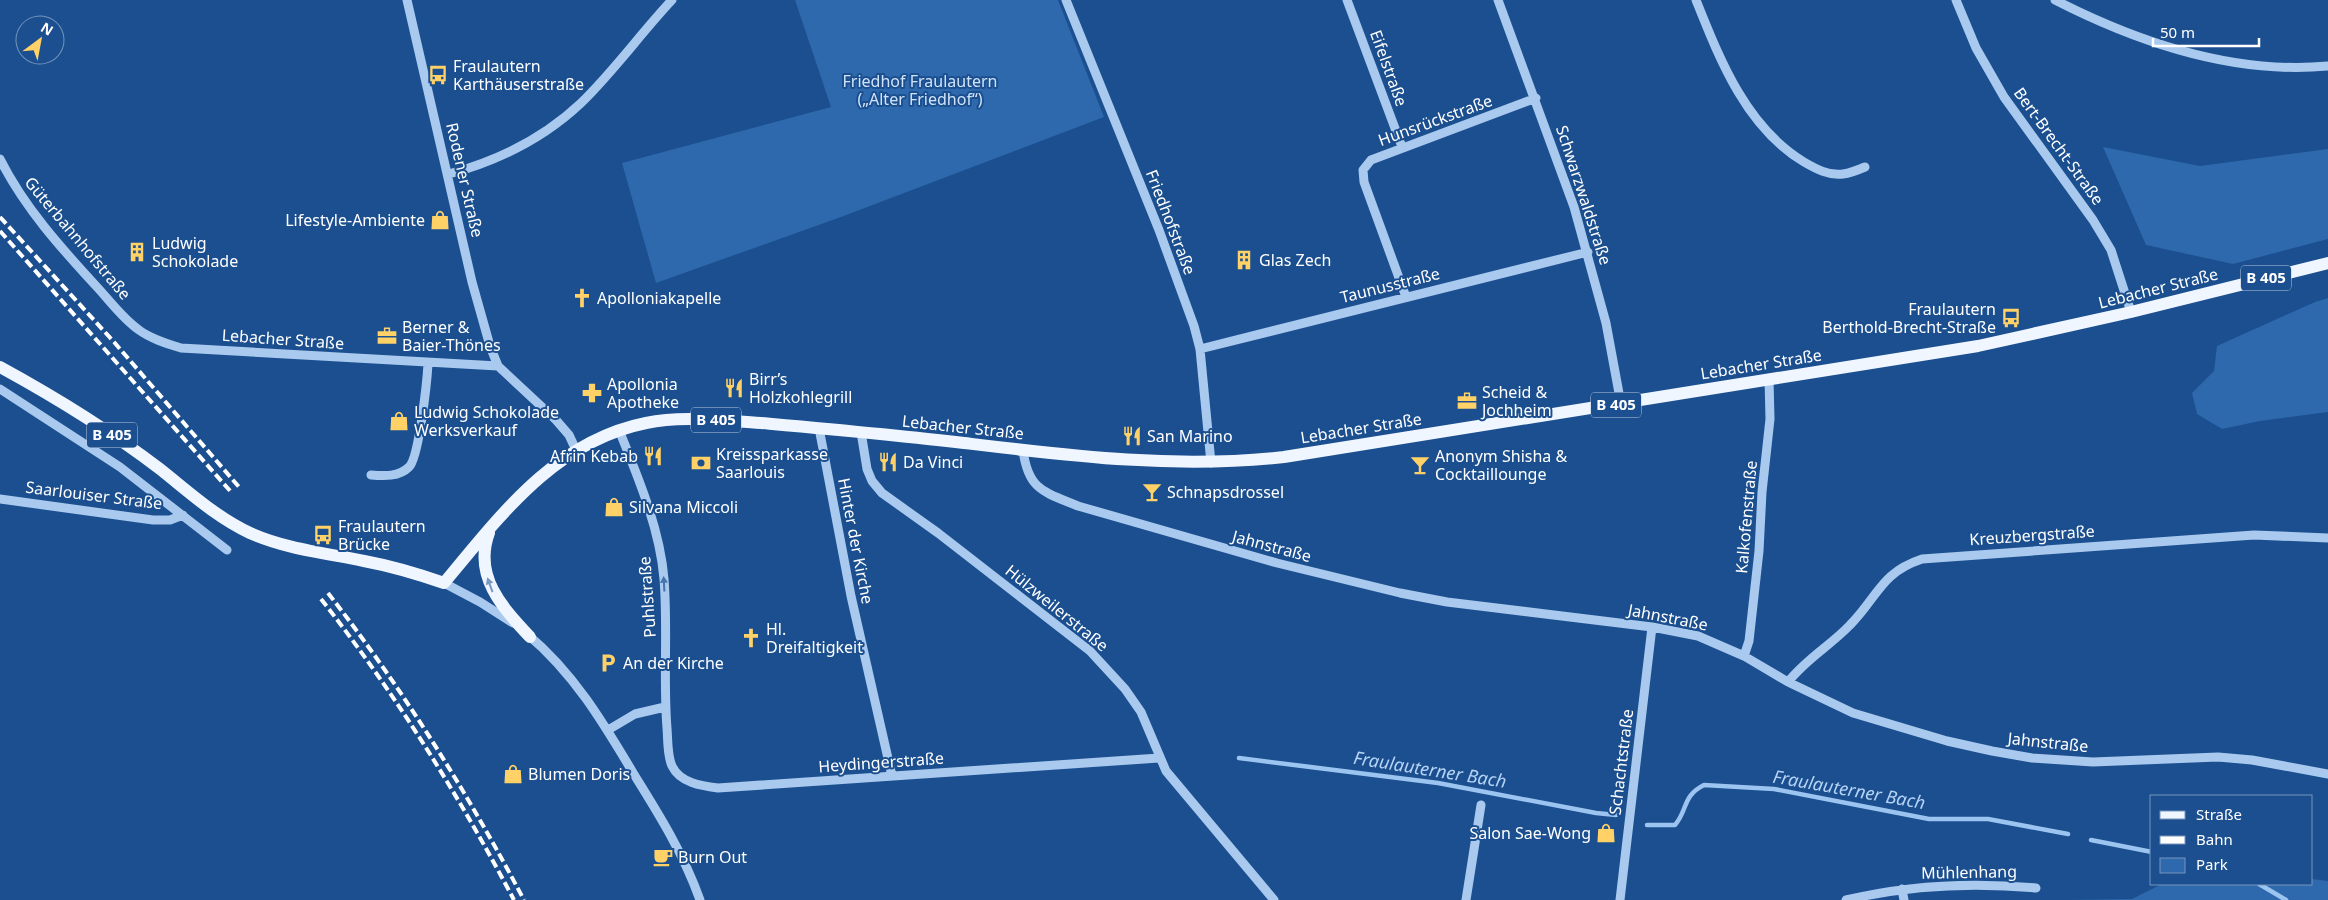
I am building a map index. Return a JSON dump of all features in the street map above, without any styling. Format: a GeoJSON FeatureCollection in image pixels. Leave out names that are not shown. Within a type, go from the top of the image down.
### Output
{"type":"FeatureCollection","features":[{"type":"Feature","properties":{"kind":"main road","name":"Lebacher Straße"},"geometry":{"type":"LineString","coordinates":[[576,450],[619,430],[647,422],[698,419],[861,432],[1137,461],[1211,464],[1284,457],[1978,346],[2131,312],[2328,263]]}},
{"type":"Feature","properties":{"kind":"main road","name":"B 405"},"geometry":{"type":"LineString","coordinates":[[0,367],[49,394],[108,433],[160,469],[217,514],[249,532],[278,543],[398,568],[444,583],[491,527],[537,479],[576,450]]}},
{"type":"Feature","properties":{"kind":"main road"},"geometry":{"type":"LineString","coordinates":[[491,527],[485,542],[485,552],[486,571],[491,590],[502,607],[530,637]]}},
{"type":"Feature","properties":{"kind":"street","name":"Rodener Straße"},"geometry":{"type":"LineString","coordinates":[[406,0],[449,174],[472,282],[490,346],[498,366]]}},
{"type":"Feature","properties":{"kind":"street"},"geometry":{"type":"LineString","coordinates":[[449,174],[500,158],[568,114],[594,88],[672,0]]}},
{"type":"Feature","properties":{"kind":"street","name":"Friedhofstraße"},"geometry":{"type":"LineString","coordinates":[[1066,0],[1159,230],[1194,326],[1200,349],[1211,464]]}},
{"type":"Feature","properties":{"kind":"street","name":"Eifelstraße"},"geometry":{"type":"LineString","coordinates":[[1347,0],[1402,147]]}},
{"type":"Feature","properties":{"kind":"street","name":"Schwarzwaldstraße"},"geometry":{"type":"LineString","coordinates":[[1498,0],[1536,98],[1588,252],[1606,323],[1621,404]]}},
{"type":"Feature","properties":{"kind":"street"},"geometry":{"type":"LineString","coordinates":[[1696,0],[1729,75],[1748,107],[1766,131],[1790,152],[1815,168],[1833,174],[1844,174],[1865,167]]}},
{"type":"Feature","properties":{"kind":"street","name":"Bert-Brecht-Straße"},"geometry":{"type":"LineString","coordinates":[[1956,0],[1976,48],[2004,97],[2093,220],[2111,250],[2131,312]]}},
{"type":"Feature","properties":{"kind":"street"},"geometry":{"type":"LineString","coordinates":[[2055,0],[2111,27],[2183,52],[2258,66],[2328,66]]}},
{"type":"Feature","properties":{"kind":"street","name":"Hunsrückstraße"},"geometry":{"type":"LineString","coordinates":[[1406,297],[1364,182],[1363,170],[1371,160],[1402,147],[1536,98]]}},
{"type":"Feature","properties":{"kind":"street","name":"Güterbahnhofstraße"},"geometry":{"type":"LineString","coordinates":[[0,159],[12,184],[35,215],[76,264],[140,331]]}},
{"type":"Feature","properties":{"kind":"street","name":"Taunusstraße"},"geometry":{"type":"LineString","coordinates":[[1200,349],[1588,252]]}},
{"type":"Feature","properties":{"kind":"street","name":"Lebacher Straße"},"geometry":{"type":"LineString","coordinates":[[140,331],[182,348],[428,364],[498,366]]}},
{"type":"Feature","properties":{"kind":"street"},"geometry":{"type":"LineString","coordinates":[[371,475],[396,474],[410,467],[416,453],[428,364]]}},
{"type":"Feature","properties":{"kind":"street"},"geometry":{"type":"LineString","coordinates":[[498,366],[556,420],[569,436],[576,450]]}},
{"type":"Feature","properties":{"kind":"street","name":"Kalkofenstraße"},"geometry":{"type":"LineString","coordinates":[[1744,656],[1749,641],[1759,551],[1762,492],[1770,419],[1769,379]]}},
{"type":"Feature","properties":{"kind":"street","name":"Saarlouiser Straße"},"geometry":{"type":"LineString","coordinates":[[0,389],[120,468],[227,550]]}},
{"type":"Feature","properties":{"kind":"street","name":"Hinter der Kirche"},"geometry":{"type":"LineString","coordinates":[[819,428],[850,596],[892,776]]}},
{"type":"Feature","properties":{"kind":"street","name":"Puhlstraße"},"geometry":{"type":"LineString","coordinates":[[619,430],[660,554],[664,579],[665,707]]}},
{"type":"Feature","properties":{"kind":"street","name":"Hülzweilerstraße"},"geometry":{"type":"LineString","coordinates":[[861,432],[867,468],[872,481],[882,493],[938,533],[1095,656],[1125,689],[1141,712],[1159,758],[1180,790],[1274,900]]}},
{"type":"Feature","properties":{"kind":"street","name":"Jahnstraße"},"geometry":{"type":"LineString","coordinates":[[1023,450],[1025,468],[1032,482],[1048,494],[1139,525],[1277,563],[1400,593],[1447,602],[1652,627],[1698,636],[1744,656],[1788,682],[1854,713],[1947,741],[2024,757],[2093,762],[2218,757],[2252,760],[2328,774]]}},
{"type":"Feature","properties":{"kind":"street","name":"Saarlouiser Straße"},"geometry":{"type":"LineString","coordinates":[[0,499],[152,520],[170,520],[183,515]]}},
{"type":"Feature","properties":{"kind":"street","name":"Kreuzbergstraße"},"geometry":{"type":"LineString","coordinates":[[1788,682],[1811,656],[1849,626],[1892,573],[1904,565],[1922,559],[2244,535],[2328,538]]}},
{"type":"Feature","properties":{"kind":"street"},"geometry":{"type":"LineString","coordinates":[[444,583],[480,602],[530,637],[576,684],[608,730],[680,852],[700,900]]}},
{"type":"Feature","properties":{"kind":"street","name":"Schachtstraße"},"geometry":{"type":"LineString","coordinates":[[1620,900],[1652,627]]}},
{"type":"Feature","properties":{"kind":"street"},"geometry":{"type":"LineString","coordinates":[[608,730],[635,714],[665,707]]}},
{"type":"Feature","properties":{"kind":"street","name":"Heydingerstraße"},"geometry":{"type":"LineString","coordinates":[[665,707],[672,766],[680,776],[695,785],[718,788],[1159,758]]}},
{"type":"Feature","properties":{"kind":"street"},"geometry":{"type":"LineString","coordinates":[[1466,900],[1482,804]]}},
{"type":"Feature","properties":{"kind":"street","name":"Mühlenhang"},"geometry":{"type":"LineString","coordinates":[[1846,900],[1902,889],[1970,884],[2036,888]]}},
{"type":"Feature","properties":{"kind":"street","name":"Mühlenhang"},"geometry":{"type":"LineString","coordinates":[[1902,889],[1904,900]]}},
{"type":"Feature","properties":{"kind":"green space","name":"Friedhof Fraulautern („Alter Friedhof“)"},"geometry":{"type":"Polygon","coordinates":[[[795,0],[1058,0],[1104,117],[841,217],[656,283],[622,163],[831,107],[795,0]]]}},
{"type":"Feature","properties":{"kind":"green space"},"geometry":{"type":"Polygon","coordinates":[[[2103,147],[2200,166],[2328,149],[2328,239],[2233,264],[2146,245],[2103,147]]]}},
{"type":"Feature","properties":{"kind":"green space"},"geometry":{"type":"Polygon","coordinates":[[[2328,298],[2328,412],[2260,421],[2222,429],[2197,414],[2192,393],[2214,371],[2217,346],[2328,298]]]}},
{"type":"Feature","properties":{"kind":"green space"},"geometry":{"type":"Polygon","coordinates":[[[2313,879],[2328,881],[2328,900],[2066,900],[2132,899],[2160,885],[2313,885],[2313,879]]]}},
{"type":"Feature","properties":{"kind":"waterway","name":"Fraulauterner Bach"},"geometry":{"type":"LineString","coordinates":[[1239,758],[1438,783],[1596,813],[1616,815]]}},
{"type":"Feature","properties":{"kind":"waterway","name":"Fraulauterner Bach"},"geometry":{"type":"LineString","coordinates":[[1647,825],[1675,825],[1692,794],[1704,785],[1774,789],[1929,819],[1988,819],[2068,834]]}},
{"type":"Feature","properties":{"kind":"waterway","name":"Fraulauterner Bach"},"geometry":{"type":"LineString","coordinates":[[2091,840],[2150,852]]}},
{"type":"Feature","properties":{"kind":"waterway","name":"Fraulauterner Bach"},"geometry":{"type":"LineString","coordinates":[[2261,885],[2286,900]]}},
{"type":"Feature","properties":{"kind":"railway"},"geometry":{"type":"LineString","coordinates":[[0,217],[114,342],[239,487]]}},
{"type":"Feature","properties":{"kind":"railway"},"geometry":{"type":"LineString","coordinates":[[0,231],[232,493]]}},
{"type":"Feature","properties":{"kind":"railway"},"geometry":{"type":"LineString","coordinates":[[328,593],[356,629],[433,742],[480,820],[524,900]]}},
{"type":"Feature","properties":{"kind":"railway"},"geometry":{"type":"LineString","coordinates":[[321,599],[374,671],[424,745],[471,821],[514,900]]}},
{"type":"Feature","properties":{"kind":"place","name":"Fraulautern Karthäuserstraße"},"geometry":{"type":"Point","coordinates":[438,75]}},
{"type":"Feature","properties":{"kind":"place","name":"Lifestyle-Ambiente"},"geometry":{"type":"Point","coordinates":[440,220]}},
{"type":"Feature","properties":{"kind":"place","name":"Ludwig Schokolade"},"geometry":{"type":"Point","coordinates":[137,252]}},
{"type":"Feature","properties":{"kind":"place","name":"Glas Zech"},"geometry":{"type":"Point","coordinates":[1244,260]}},
{"type":"Feature","properties":{"kind":"place","name":"Apolloniakapelle"},"geometry":{"type":"Point","coordinates":[582,298]}},
{"type":"Feature","properties":{"kind":"place","name":"Fraulautern Berthold-Brecht-Straße"},"geometry":{"type":"Point","coordinates":[2011,318]}},
{"type":"Feature","properties":{"kind":"place","name":"Berner & Baier-Thönes"},"geometry":{"type":"Point","coordinates":[387,336]}},
{"type":"Feature","properties":{"kind":"place","name":"Birr’s Holzkohlegrill"},"geometry":{"type":"Point","coordinates":[734,388]}},
{"type":"Feature","properties":{"kind":"place","name":"Apollonia Apotheke"},"geometry":{"type":"Point","coordinates":[592,393]}},
{"type":"Feature","properties":{"kind":"place","name":"Scheid & Jochheim"},"geometry":{"type":"Point","coordinates":[1467,401]}},
{"type":"Feature","properties":{"kind":"place","name":"Ludwig Schokolade Werksverkauf"},"geometry":{"type":"Point","coordinates":[399,421]}},
{"type":"Feature","properties":{"kind":"place","name":"San Marino"},"geometry":{"type":"Point","coordinates":[1132,436]}},
{"type":"Feature","properties":{"kind":"place","name":"Afrin Kebab"},"geometry":{"type":"Point","coordinates":[653,456]}},
{"type":"Feature","properties":{"kind":"place","name":"Da Vinci"},"geometry":{"type":"Point","coordinates":[888,462]}},
{"type":"Feature","properties":{"kind":"place","name":"Kreissparkasse Saarlouis"},"geometry":{"type":"Point","coordinates":[701,463]}},
{"type":"Feature","properties":{"kind":"place","name":"Anonym Shisha & Cocktaillounge"},"geometry":{"type":"Point","coordinates":[1420,465]}},
{"type":"Feature","properties":{"kind":"place","name":"Schnapsdrossel"},"geometry":{"type":"Point","coordinates":[1152,492]}},
{"type":"Feature","properties":{"kind":"place","name":"Silvana Miccoli"},"geometry":{"type":"Point","coordinates":[614,507]}},
{"type":"Feature","properties":{"kind":"place","name":"Fraulautern Brücke"},"geometry":{"type":"Point","coordinates":[323,535]}},
{"type":"Feature","properties":{"kind":"place","name":"Hl. Dreifaltigkeit"},"geometry":{"type":"Point","coordinates":[751,638]}},
{"type":"Feature","properties":{"kind":"place","name":"An der Kirche"},"geometry":{"type":"Point","coordinates":[608,663]}},
{"type":"Feature","properties":{"kind":"place","name":"Blumen Doris"},"geometry":{"type":"Point","coordinates":[513,774]}},
{"type":"Feature","properties":{"kind":"place","name":"Salon Sae-Wong"},"geometry":{"type":"Point","coordinates":[1606,833]}},
{"type":"Feature","properties":{"kind":"place","name":"Burn Out"},"geometry":{"type":"Point","coordinates":[663,857]}}]}
